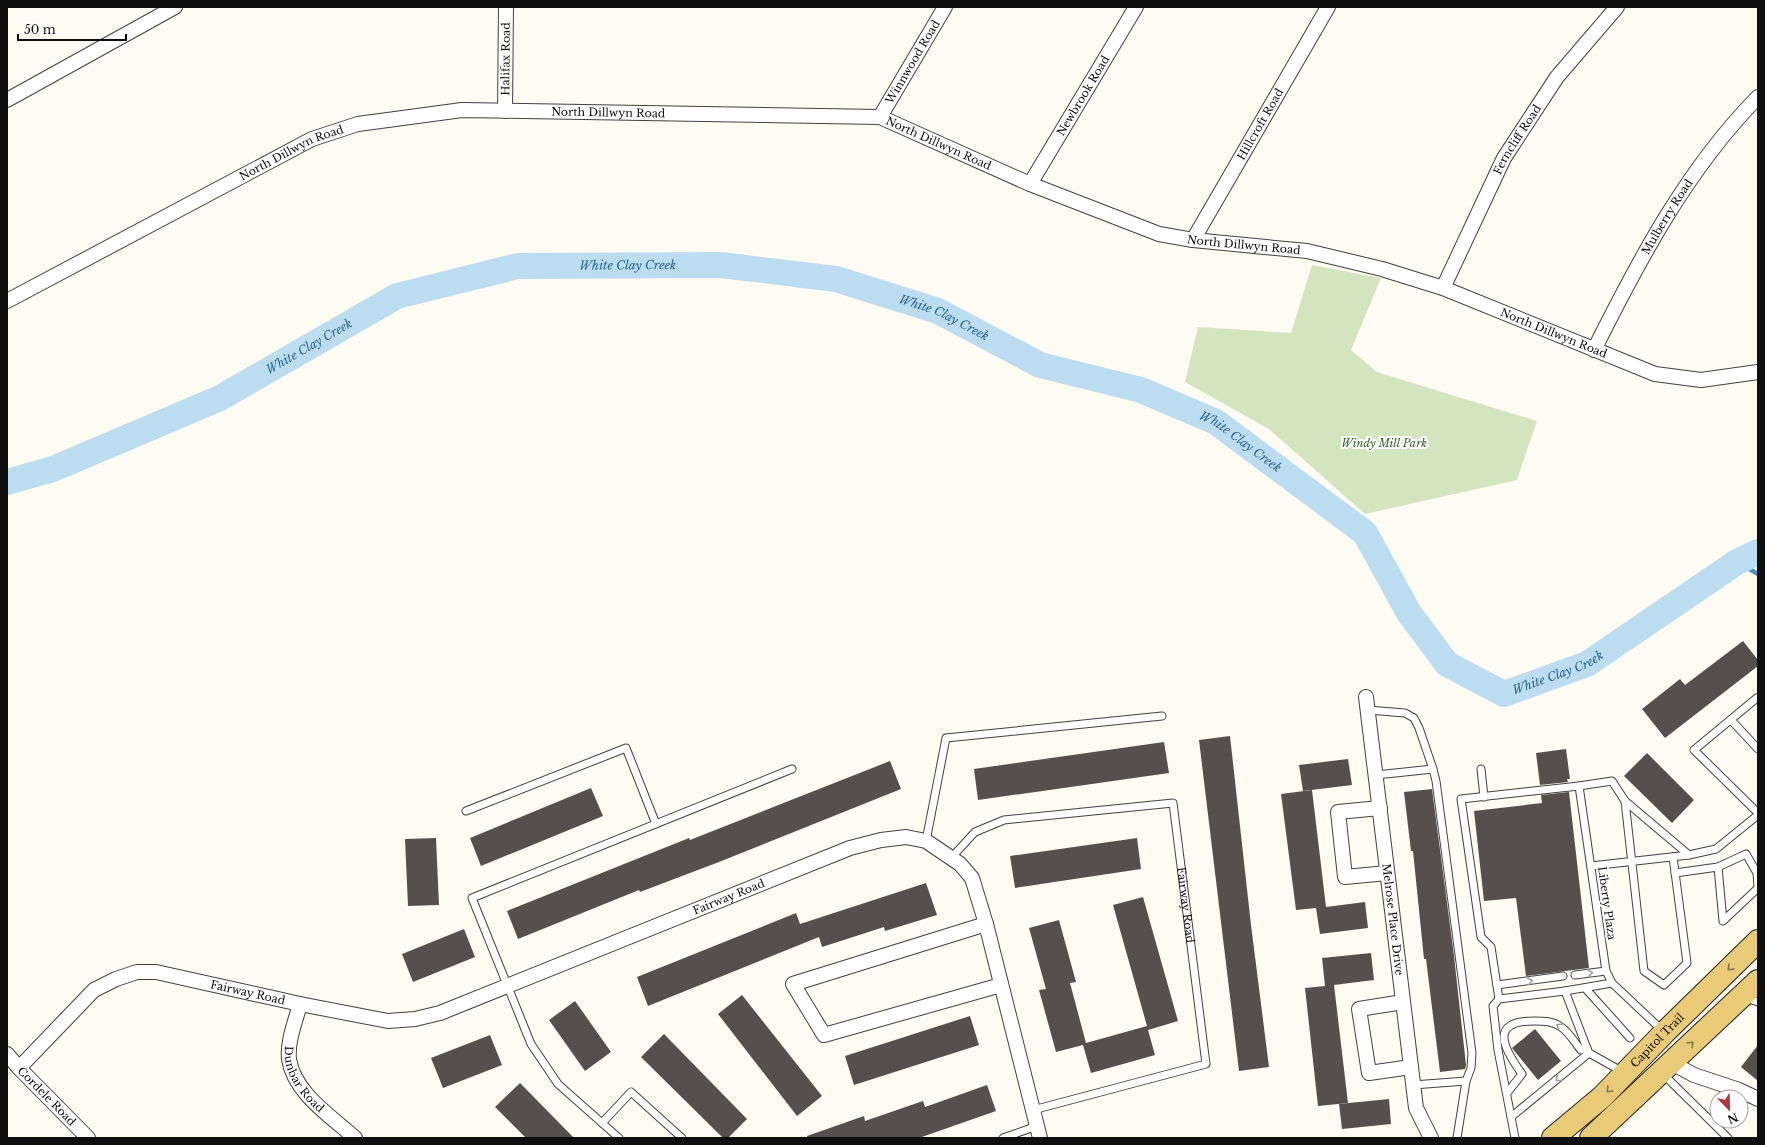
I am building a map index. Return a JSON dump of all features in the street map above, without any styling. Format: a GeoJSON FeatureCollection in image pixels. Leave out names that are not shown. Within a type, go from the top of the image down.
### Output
{"type":"FeatureCollection","features":[{"type":"Feature","properties":{"kind":"main road","name":"Capitol Trail"},"geometry":{"type":"LineString","coordinates":[[1553,1138],[1602,1097],[1758,940]]}},
{"type":"Feature","properties":{"kind":"main road"},"geometry":{"type":"LineString","coordinates":[[1591,1138],[1667,1068],[1750,999],[1758,981]]}},
{"type":"Feature","properties":{"kind":"street"},"geometry":{"type":"LineString","coordinates":[[7,100],[175,7]]}},
{"type":"Feature","properties":{"kind":"street","name":"Halifax Road"},"geometry":{"type":"LineString","coordinates":[[505,111],[506,7]]}},
{"type":"Feature","properties":{"kind":"street","name":"Winnwood Road"},"geometry":{"type":"LineString","coordinates":[[880,117],[945,7]]}},
{"type":"Feature","properties":{"kind":"street","name":"Newbrook Road"},"geometry":{"type":"LineString","coordinates":[[1030,184],[1136,7]]}},
{"type":"Feature","properties":{"kind":"street","name":"Hillcroft Road"},"geometry":{"type":"LineString","coordinates":[[1193,240],[1328,7]]}},
{"type":"Feature","properties":{"kind":"street","name":"Ferncliff Road"},"geometry":{"type":"LineString","coordinates":[[1443,288],[1504,158],[1558,77],[1617,7]]}},
{"type":"Feature","properties":{"kind":"street","name":"Mulberry Road"},"geometry":{"type":"LineString","coordinates":[[1594,350],[1632,274],[1679,196],[1734,121],[1758,97]]}},
{"type":"Feature","properties":{"kind":"street","name":"North Dillwyn Road"},"geometry":{"type":"LineString","coordinates":[[7,301],[312,139],[358,124],[462,110],[880,117],[1030,184],[1159,234],[1193,240],[1307,251],[1382,268],[1443,288],[1655,374],[1701,380],[1758,372]]}},
{"type":"Feature","properties":{"kind":"street","name":"Melrose Place Drive"},"geometry":{"type":"LineString","coordinates":[[1367,704],[1416,1108],[1431,1138]]}},
{"type":"Feature","properties":{"kind":"street"},"geometry":{"type":"LineString","coordinates":[[1380,808],[1338,812],[1345,877],[1387,873]]}},
{"type":"Feature","properties":{"kind":"street","name":"Fairway Road"},"geometry":{"type":"LineString","coordinates":[[19,1068],[94,990],[116,979],[137,972],[156,972],[300,1004],[388,1021],[415,1019],[440,1013],[850,848],[880,840],[899,838],[926,841],[952,857],[972,878],[986,924],[1039,1132]]}},
{"type":"Feature","properties":{"kind":"street"},"geometry":{"type":"LineString","coordinates":[[986,924],[793,984],[824,1035],[1001,985]]}},
{"type":"Feature","properties":{"kind":"street"},"geometry":{"type":"LineString","coordinates":[[1403,1002],[1359,1009],[1368,1073],[1411,1067]]}},
{"type":"Feature","properties":{"kind":"street","name":"Dunbar Road"},"geometry":{"type":"LineString","coordinates":[[300,1004],[291,1041],[289,1058],[299,1085],[316,1103],[355,1138]]}},
{"type":"Feature","properties":{"kind":"street","name":"Cordele Road"},"geometry":{"type":"LineString","coordinates":[[7,1054],[88,1138]]}},
{"type":"Feature","properties":{"kind":"street"},"geometry":{"type":"LineString","coordinates":[[1667,1068],[1739,1090],[1758,1099]]}},
{"type":"Feature","properties":{"kind":"lane"},"geometry":{"type":"LineString","coordinates":[[1591,866],[1689,855],[1716,849],[1758,814],[1694,750],[1758,697]]}},
{"type":"Feature","properties":{"kind":"lane"},"geometry":{"type":"LineString","coordinates":[[1367,704],[1405,713],[1414,718],[1433,769],[1438,789],[1472,1053],[1471,1068],[1466,1081],[1457,1138]]}},
{"type":"Feature","properties":{"kind":"lane"},"geometry":{"type":"LineString","coordinates":[[926,841],[946,738],[1162,716]]}},
{"type":"Feature","properties":{"kind":"lane"},"geometry":{"type":"LineString","coordinates":[[1731,720],[1758,748]]}},
{"type":"Feature","properties":{"kind":"lane"},"geometry":{"type":"LineString","coordinates":[[466,811],[626,748],[656,824]]}},
{"type":"Feature","properties":{"kind":"lane"},"geometry":{"type":"LineString","coordinates":[[619,1138],[558,1084],[531,1044],[472,898],[792,769]]}},
{"type":"Feature","properties":{"kind":"lane"},"geometry":{"type":"LineString","coordinates":[[1376,776],[1433,769]]}},
{"type":"Feature","properties":{"kind":"lane"},"geometry":{"type":"LineString","coordinates":[[1481,769],[1484,797]]}},
{"type":"Feature","properties":{"kind":"lane"},"geometry":{"type":"LineString","coordinates":[[1515,1138],[1498,1050],[1493,1006],[1499,998],[1491,947],[1481,937],[1461,799],[1612,781],[1625,801],[1689,855]]}},
{"type":"Feature","properties":{"kind":"lane","name":"Liberty Plaza"},"geometry":{"type":"LineString","coordinates":[[1579,786],[1606,971],[1612,983],[1665,1032]]}},
{"type":"Feature","properties":{"kind":"lane"},"geometry":{"type":"LineString","coordinates":[[1625,801],[1644,971],[1664,985],[1687,963],[1673,857]]}},
{"type":"Feature","properties":{"kind":"lane","name":"Fairway Road"},"geometry":{"type":"LineString","coordinates":[[952,857],[976,832],[1004,820],[1173,803],[1206,1064],[1033,1110]]}},
{"type":"Feature","properties":{"kind":"lane"},"geometry":{"type":"LineString","coordinates":[[1675,873],[1718,867],[1746,854],[1757,873],[1758,888],[1723,921],[1718,867]]}},
{"type":"Feature","properties":{"kind":"lane"},"geometry":{"type":"LineString","coordinates":[[1575,975],[1606,971]]}},
{"type":"Feature","properties":{"kind":"lane"},"geometry":{"type":"LineString","coordinates":[[1497,985],[1563,976]]}},
{"type":"Feature","properties":{"kind":"lane"},"geometry":{"type":"LineString","coordinates":[[1499,998],[1565,991],[1612,983]]}},
{"type":"Feature","properties":{"kind":"lane"},"geometry":{"type":"LineString","coordinates":[[1585,988],[1630,1038]]}},
{"type":"Feature","properties":{"kind":"lane"},"geometry":{"type":"LineString","coordinates":[[1565,991],[1588,1051]]}},
{"type":"Feature","properties":{"kind":"lane"},"geometry":{"type":"LineString","coordinates":[[1507,1093],[1522,1074],[1508,1055],[1504,1036],[1506,1030],[1511,1025],[1523,1021],[1545,1021],[1555,1023],[1563,1028],[1581,1050],[1588,1051],[1624,1074]]}},
{"type":"Feature","properties":{"kind":"lane"},"geometry":{"type":"LineString","coordinates":[[1511,1117],[1588,1051]]}},
{"type":"Feature","properties":{"kind":"lane"},"geometry":{"type":"LineString","coordinates":[[1667,1068],[1728,1138]]}},
{"type":"Feature","properties":{"kind":"lane"},"geometry":{"type":"LineString","coordinates":[[1413,1085],[1466,1081]]}},
{"type":"Feature","properties":{"kind":"lane"},"geometry":{"type":"LineString","coordinates":[[602,1123],[631,1092],[682,1138]]}},
{"type":"Feature","properties":{"kind":"lane"},"geometry":{"type":"LineString","coordinates":[[1002,1138],[1039,1132]]}},
{"type":"Feature","properties":{"kind":"green space","name":"Windy Mill Park"},"geometry":{"type":"Polygon","coordinates":[[[1312,265],[1381,278],[1351,350],[1377,372],[1537,421],[1517,480],[1365,514],[1269,429],[1185,382],[1198,327],[1291,333],[1312,265]]]}},
{"type":"Feature","properties":{"kind":"building"},"geometry":{"type":"Polygon","coordinates":[[[1743,641],[1758,660],[1758,666],[1665,738],[1642,709],[1680,679],[1685,685],[1743,641]]]}},
{"type":"Feature","properties":{"kind":"building"},"geometry":{"type":"Polygon","coordinates":[[[1230,736],[1251,925],[1269,1067],[1239,1071],[1199,740],[1230,736]]]}},
{"type":"Feature","properties":{"kind":"building"},"geometry":{"type":"Polygon","coordinates":[[[1164,742],[1169,773],[978,800],[974,769],[1164,742]]]}},
{"type":"Feature","properties":{"kind":"building"},"geometry":{"type":"Polygon","coordinates":[[[1566,749],[1570,779],[1567,779],[1568,782],[1540,785],[1536,753],[1566,749]]]}},
{"type":"Feature","properties":{"kind":"building"},"geometry":{"type":"Polygon","coordinates":[[[1647,753],[1694,800],[1672,823],[1624,776],[1647,753]]]}},
{"type":"Feature","properties":{"kind":"building"},"geometry":{"type":"Polygon","coordinates":[[[1348,759],[1352,785],[1303,791],[1299,765],[1348,759]]]}},
{"type":"Feature","properties":{"kind":"building"},"geometry":{"type":"Polygon","coordinates":[[[890,761],[901,789],[719,862],[640,892],[639,890],[518,939],[507,911],[689,838],[690,840],[890,761]]]}},
{"type":"Feature","properties":{"kind":"building"},"geometry":{"type":"Polygon","coordinates":[[[591,788],[603,816],[481,866],[470,838],[591,788]]]}},
{"type":"Feature","properties":{"kind":"building"},"geometry":{"type":"Polygon","coordinates":[[[1432,789],[1454,956],[1466,1065],[1465,1069],[1440,1072],[1426,959],[1424,959],[1413,851],[1411,851],[1404,792],[1432,789]]]}},
{"type":"Feature","properties":{"kind":"building"},"geometry":{"type":"Polygon","coordinates":[[[1312,790],[1326,907],[1365,902],[1368,928],[1320,934],[1316,908],[1296,910],[1281,794],[1312,790]]]}},
{"type":"Feature","properties":{"kind":"building"},"geometry":{"type":"Polygon","coordinates":[[[1569,792],[1589,968],[1526,976],[1516,898],[1484,901],[1474,811],[1542,803],[1541,795],[1569,792]]]}},
{"type":"Feature","properties":{"kind":"building"},"geometry":{"type":"Polygon","coordinates":[[[436,838],[439,905],[408,906],[405,839],[436,838]]]}},
{"type":"Feature","properties":{"kind":"building"},"geometry":{"type":"Polygon","coordinates":[[[1137,838],[1141,869],[1015,888],[1010,856],[1137,838]]]}},
{"type":"Feature","properties":{"kind":"building"},"geometry":{"type":"Polygon","coordinates":[[[926,883],[937,915],[885,931],[884,927],[822,947],[819,937],[648,1006],[637,977],[796,913],[800,924],[926,883]]]}},
{"type":"Feature","properties":{"kind":"building"},"geometry":{"type":"Polygon","coordinates":[[[1143,897],[1178,1021],[1148,1030],[1155,1055],[1091,1073],[1083,1045],[1056,1052],[1039,990],[1046,989],[1029,928],[1059,920],[1076,982],[1070,983],[1086,1043],[1147,1026],[1113,905],[1143,897]]]}},
{"type":"Feature","properties":{"kind":"building"},"geometry":{"type":"Polygon","coordinates":[[[464,929],[475,957],[413,982],[402,954],[464,929]]]}},
{"type":"Feature","properties":{"kind":"building"},"geometry":{"type":"Polygon","coordinates":[[[1371,953],[1374,980],[1334,985],[1348,1103],[1318,1106],[1305,988],[1325,986],[1322,958],[1371,953]]]}},
{"type":"Feature","properties":{"kind":"building"},"geometry":{"type":"Polygon","coordinates":[[[742,995],[822,1096],[797,1116],[718,1014],[742,995]]]}},
{"type":"Feature","properties":{"kind":"building"},"geometry":{"type":"Polygon","coordinates":[[[575,1001],[611,1052],[585,1071],[549,1020],[575,1001]]]}},
{"type":"Feature","properties":{"kind":"building"},"geometry":{"type":"Polygon","coordinates":[[[970,1016],[979,1045],[854,1085],[845,1056],[970,1016]]]}},
{"type":"Feature","properties":{"kind":"building"},"geometry":{"type":"Polygon","coordinates":[[[1535,1029],[1561,1061],[1538,1080],[1512,1048],[1535,1029]]]}},
{"type":"Feature","properties":{"kind":"building"},"geometry":{"type":"Polygon","coordinates":[[[664,1034],[747,1119],[728,1138],[723,1138],[641,1057],[664,1034]]]}},
{"type":"Feature","properties":{"kind":"building"},"geometry":{"type":"Polygon","coordinates":[[[490,1035],[502,1065],[443,1088],[431,1058],[490,1035]]]}},
{"type":"Feature","properties":{"kind":"building"},"geometry":{"type":"Polygon","coordinates":[[[1758,1045],[1758,1081],[1741,1067],[1758,1045]]]}},
{"type":"Feature","properties":{"kind":"building"},"geometry":{"type":"Polygon","coordinates":[[[520,1083],[574,1138],[526,1138],[495,1107],[520,1083]]]}},
{"type":"Feature","properties":{"kind":"building"},"geometry":{"type":"Polygon","coordinates":[[[987,1085],[996,1111],[919,1138],[807,1138],[807,1136],[864,1116],[865,1121],[923,1101],[925,1107],[987,1085]]]}},
{"type":"Feature","properties":{"kind":"building"},"geometry":{"type":"Polygon","coordinates":[[[1389,1099],[1391,1124],[1342,1129],[1339,1104],[1389,1099]]]}},
{"type":"Feature","properties":{"kind":"waterway","name":"White Clay Creek"},"geometry":{"type":"LineString","coordinates":[[7,482],[53,469],[220,398],[397,296],[518,266],[721,265],[836,279],[938,311],[1040,365],[1141,390],[1216,422],[1365,533],[1409,613],[1447,664],[1504,694],[1587,664],[1737,562],[1758,552]]}},
{"type":"Feature","properties":{"kind":"waterway"},"geometry":{"type":"LineString","coordinates":[[1737,562],[1758,574]]}}]}
